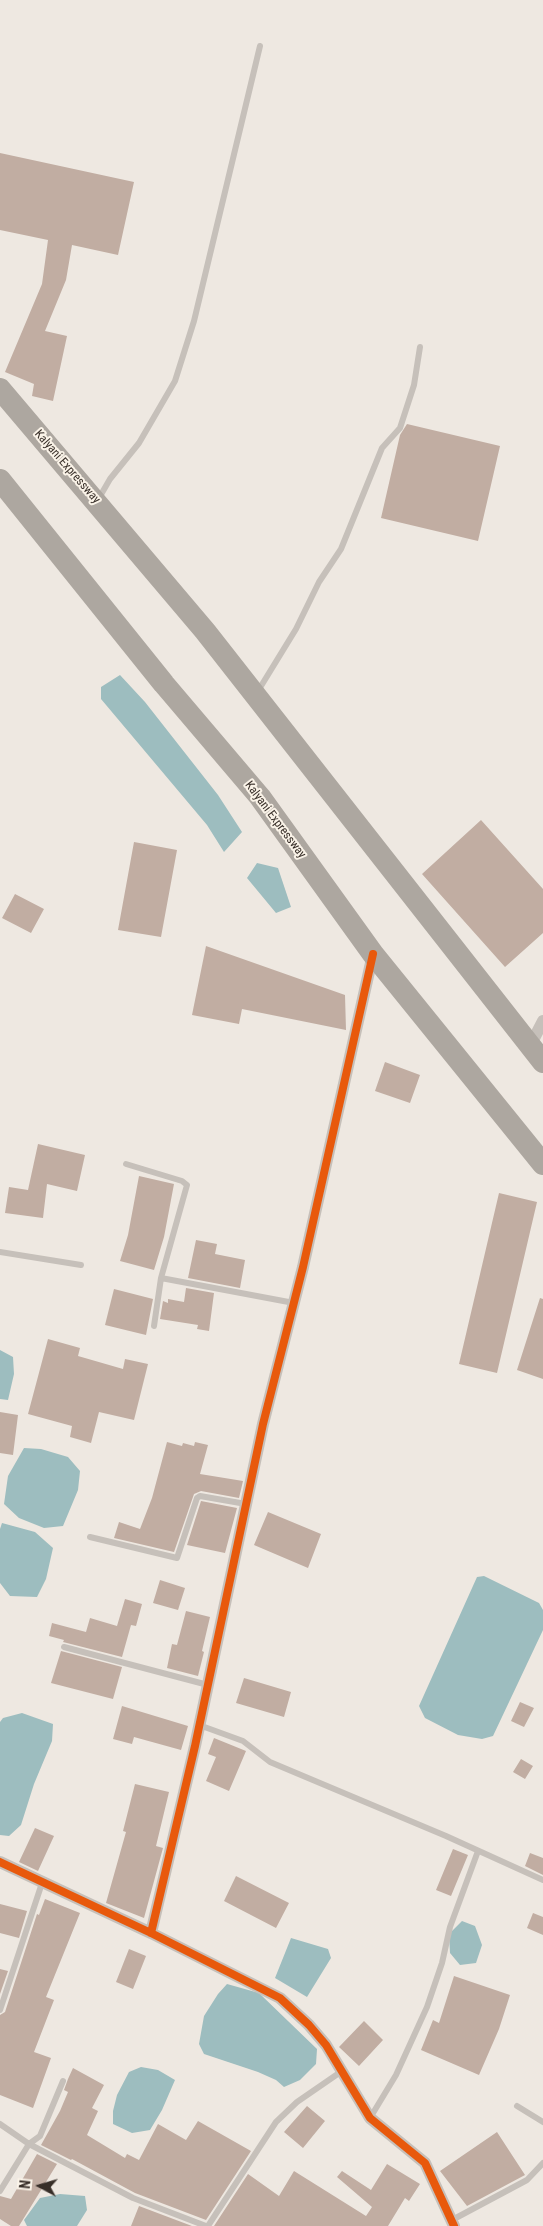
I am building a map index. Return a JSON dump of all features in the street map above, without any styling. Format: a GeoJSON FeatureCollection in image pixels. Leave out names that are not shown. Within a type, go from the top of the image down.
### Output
{"type":"FeatureCollection","features":[{"type":"Feature","properties":{"kind":"highway","name":"Kalyani Expressway"},"geometry":{"type":"LineString","coordinates":[[0,389],[205,630],[255,697],[536,1054]]}},
{"type":"Feature","properties":{"kind":"highway","name":"Kalyani Expressway"},"geometry":{"type":"LineString","coordinates":[[0,480],[164,684],[260,797],[373,954],[543,1164]]}},
{"type":"Feature","properties":{"kind":"street"},"geometry":{"type":"LineString","coordinates":[[151,1933],[208,1685],[263,1424],[294,1303],[373,954]]}},
{"type":"Feature","properties":{"kind":"street"},"geometry":{"type":"LineString","coordinates":[[536,1054],[543,1021]]}},
{"type":"Feature","properties":{"kind":"street"},"geometry":{"type":"LineString","coordinates":[[0,1862],[151,1933],[280,1998],[320,2038],[370,2118],[425,2163],[453,2223]]}},
{"type":"Feature","properties":{"kind":"lane"},"geometry":{"type":"LineString","coordinates":[[97,501],[110,479],[139,443],[175,381],[194,321],[260,46]]}},
{"type":"Feature","properties":{"kind":"lane"},"geometry":{"type":"LineString","coordinates":[[255,697],[296,629],[319,582],[341,549],[382,448],[400,428],[414,385],[420,347]]}},
{"type":"Feature","properties":{"kind":"lane"},"geometry":{"type":"LineString","coordinates":[[126,1164],[182,1181],[187,1185],[162,1278],[154,1326]]}},
{"type":"Feature","properties":{"kind":"lane"},"geometry":{"type":"LineString","coordinates":[[0,1252],[80,1265]]}},
{"type":"Feature","properties":{"kind":"lane"},"geometry":{"type":"LineString","coordinates":[[162,1278],[294,1303]]}},
{"type":"Feature","properties":{"kind":"lane"},"geometry":{"type":"LineString","coordinates":[[90,1538],[177,1558],[197,1498],[200,1496],[246,1504]]}},
{"type":"Feature","properties":{"kind":"lane"},"geometry":{"type":"LineString","coordinates":[[64,1646],[208,1685]]}},
{"type":"Feature","properties":{"kind":"lane"},"geometry":{"type":"LineString","coordinates":[[199,1725],[243,1741],[270,1762],[543,1880]]}},
{"type":"Feature","properties":{"kind":"lane"},"geometry":{"type":"LineString","coordinates":[[370,2118],[396,2075],[427,2007],[442,1963],[450,1926],[478,1851]]}},
{"type":"Feature","properties":{"kind":"lane"},"geometry":{"type":"LineString","coordinates":[[0,2010],[42,1883]]}},
{"type":"Feature","properties":{"kind":"lane"},"geometry":{"type":"LineString","coordinates":[[0,2124],[29,2144],[133,2198],[207,2226],[276,2122],[297,2102],[342,2071]]}},
{"type":"Feature","properties":{"kind":"lane"},"geometry":{"type":"LineString","coordinates":[[0,2191],[29,2144],[40,2136],[63,2081]]}},
{"type":"Feature","properties":{"kind":"lane"},"geometry":{"type":"LineString","coordinates":[[518,2106],[543,2122]]}},
{"type":"Feature","properties":{"kind":"lane"},"geometry":{"type":"LineString","coordinates":[[453,2223],[528,2180],[543,2163]]}},
{"type":"Feature","properties":{"kind":"water"},"geometry":{"type":"Polygon","coordinates":[[[120,675],[145,702],[218,795],[242,832],[224,852],[207,825],[101,699],[101,687],[120,675]]]}},
{"type":"Feature","properties":{"kind":"water"},"geometry":{"type":"Polygon","coordinates":[[[257,863],[278,868],[291,907],[276,913],[247,878],[257,863]]]}},
{"type":"Feature","properties":{"kind":"water"},"geometry":{"type":"Polygon","coordinates":[[[0,1350],[13,1357],[14,1374],[8,1400],[0,1399],[0,1350]]]}},
{"type":"Feature","properties":{"kind":"water"},"geometry":{"type":"Polygon","coordinates":[[[24,1448],[41,1449],[68,1457],[80,1471],[78,1490],[63,1526],[44,1528],[19,1518],[4,1504],[8,1476],[24,1448]]]}},
{"type":"Feature","properties":{"kind":"water"},"geometry":{"type":"Polygon","coordinates":[[[2,1523],[35,1532],[53,1548],[46,1579],[37,1597],[10,1596],[0,1583],[0,1529],[2,1523]]]}},
{"type":"Feature","properties":{"kind":"water"},"geometry":{"type":"Polygon","coordinates":[[[484,1576],[539,1603],[543,1610],[543,1630],[493,1736],[482,1739],[458,1735],[425,1718],[419,1706],[477,1577],[484,1576]]]}},
{"type":"Feature","properties":{"kind":"water"},"geometry":{"type":"Polygon","coordinates":[[[22,1713],[53,1724],[52,1741],[34,1784],[21,1825],[9,1836],[0,1835],[0,1722],[3,1718],[22,1713]]]}},
{"type":"Feature","properties":{"kind":"water"},"geometry":{"type":"Polygon","coordinates":[[[462,1921],[475,1926],[482,1945],[476,1963],[460,1965],[450,1953],[449,1934],[462,1921]]]}},
{"type":"Feature","properties":{"kind":"water"},"geometry":{"type":"Polygon","coordinates":[[[291,1938],[328,1949],[331,1958],[307,1997],[275,1978],[291,1938]]]}},
{"type":"Feature","properties":{"kind":"water"},"geometry":{"type":"Polygon","coordinates":[[[227,1984],[259,1993],[317,2049],[316,2064],[300,2080],[284,2087],[276,2080],[258,2072],[204,2054],[199,2044],[204,2016],[227,1984]]]}},
{"type":"Feature","properties":{"kind":"water"},"geometry":{"type":"Polygon","coordinates":[[[141,2067],[158,2070],[175,2080],[162,2110],[150,2130],[132,2133],[113,2124],[113,2111],[117,2095],[129,2072],[141,2067]]]}},
{"type":"Feature","properties":{"kind":"water"},"geometry":{"type":"Polygon","coordinates":[[[60,2194],[85,2196],[87,2210],[77,2226],[27,2226],[24,2220],[40,2198],[60,2194]]]}},
{"type":"Feature","properties":{"kind":"building"},"geometry":{"type":"Polygon","coordinates":[[[0,153],[134,182],[118,255],[72,245],[66,280],[45,331],[67,336],[53,401],[32,396],[34,384],[5,372],[42,284],[48,240],[0,230],[0,153]]]}},
{"type":"Feature","properties":{"kind":"building"},"geometry":{"type":"Polygon","coordinates":[[[407,424],[500,446],[478,541],[381,518],[400,435],[407,424]]]}},
{"type":"Feature","properties":{"kind":"building"},"geometry":{"type":"Polygon","coordinates":[[[481,820],[543,889],[543,933],[505,967],[422,874],[481,820]]]}},
{"type":"Feature","properties":{"kind":"building"},"geometry":{"type":"Polygon","coordinates":[[[134,842],[177,850],[161,937],[118,930],[134,842]]]}},
{"type":"Feature","properties":{"kind":"building"},"geometry":{"type":"Polygon","coordinates":[[[15,894],[44,909],[31,933],[2,918],[15,894]]]}},
{"type":"Feature","properties":{"kind":"building"},"geometry":{"type":"Polygon","coordinates":[[[206,946],[345,995],[346,1030],[242,1009],[239,1024],[192,1015],[206,946]]]}},
{"type":"Feature","properties":{"kind":"building"},"geometry":{"type":"Polygon","coordinates":[[[385,1062],[420,1075],[410,1103],[375,1091],[385,1062]]]}},
{"type":"Feature","properties":{"kind":"building"},"geometry":{"type":"Polygon","coordinates":[[[38,1144],[85,1155],[77,1191],[47,1184],[43,1218],[5,1213],[9,1187],[28,1190],[38,1144]]]}},
{"type":"Feature","properties":{"kind":"building"},"geometry":{"type":"Polygon","coordinates":[[[139,1176],[174,1184],[164,1237],[154,1270],[120,1261],[128,1235],[139,1176]]]}},
{"type":"Feature","properties":{"kind":"building"},"geometry":{"type":"Polygon","coordinates":[[[499,1193],[537,1202],[497,1373],[459,1364],[499,1193]]]}},
{"type":"Feature","properties":{"kind":"building"},"geometry":{"type":"Polygon","coordinates":[[[196,1240],[217,1244],[215,1254],[245,1260],[240,1288],[188,1278],[196,1240]]]}},
{"type":"Feature","properties":{"kind":"building"},"geometry":{"type":"Polygon","coordinates":[[[186,1288],[214,1293],[209,1331],[197,1329],[198,1325],[160,1319],[163,1301],[168,1303],[168,1299],[184,1302],[186,1288]]]}},
{"type":"Feature","properties":{"kind":"building"},"geometry":{"type":"Polygon","coordinates":[[[114,1289],[153,1299],[146,1335],[105,1325],[114,1289]]]}},
{"type":"Feature","properties":{"kind":"building"},"geometry":{"type":"Polygon","coordinates":[[[540,1298],[543,1299],[543,1379],[517,1370],[540,1298]]]}},
{"type":"Feature","properties":{"kind":"building"},"geometry":{"type":"Polygon","coordinates":[[[48,1339],[80,1348],[78,1356],[123,1369],[125,1359],[148,1364],[134,1420],[99,1412],[91,1443],[70,1437],[72,1426],[28,1414],[48,1339]]]}},
{"type":"Feature","properties":{"kind":"building"},"geometry":{"type":"Polygon","coordinates":[[[0,1412],[18,1415],[13,1455],[0,1453],[0,1412]]]}},
{"type":"Feature","properties":{"kind":"building"},"geometry":{"type":"Polygon","coordinates":[[[167,1442],[182,1446],[183,1443],[194,1446],[195,1442],[208,1445],[200,1474],[243,1481],[239,1498],[201,1491],[194,1494],[174,1552],[114,1538],[119,1522],[140,1529],[152,1498],[167,1442]]]}},
{"type":"Feature","properties":{"kind":"building"},"geometry":{"type":"Polygon","coordinates":[[[201,1501],[237,1508],[225,1553],[187,1545],[201,1501]]]}},
{"type":"Feature","properties":{"kind":"building"},"geometry":{"type":"Polygon","coordinates":[[[268,1512],[321,1534],[308,1568],[254,1545],[268,1512]]]}},
{"type":"Feature","properties":{"kind":"building"},"geometry":{"type":"Polygon","coordinates":[[[160,1580],[185,1588],[178,1610],[153,1603],[160,1580]]]}},
{"type":"Feature","properties":{"kind":"building"},"geometry":{"type":"Polygon","coordinates":[[[125,1599],[142,1604],[136,1626],[131,1625],[122,1657],[63,1642],[64,1640],[49,1636],[52,1623],[86,1632],[90,1618],[117,1626],[125,1599]]]}},
{"type":"Feature","properties":{"kind":"building"},"geometry":{"type":"Polygon","coordinates":[[[186,1611],[210,1617],[198,1676],[167,1668],[172,1644],[177,1645],[186,1611]]]}},
{"type":"Feature","properties":{"kind":"building"},"geometry":{"type":"Polygon","coordinates":[[[61,1651],[122,1667],[113,1699],[51,1683],[61,1651]]]}},
{"type":"Feature","properties":{"kind":"building"},"geometry":{"type":"Polygon","coordinates":[[[244,1678],[291,1692],[284,1717],[236,1703],[244,1678]]]}},
{"type":"Feature","properties":{"kind":"building"},"geometry":{"type":"Polygon","coordinates":[[[520,1702],[534,1708],[524,1727],[511,1721],[520,1702]]]}},
{"type":"Feature","properties":{"kind":"building"},"geometry":{"type":"Polygon","coordinates":[[[122,1706],[188,1726],[181,1750],[134,1737],[132,1744],[113,1739],[122,1706]]]}},
{"type":"Feature","properties":{"kind":"building"},"geometry":{"type":"Polygon","coordinates":[[[214,1738],[246,1751],[229,1791],[206,1781],[216,1757],[208,1754],[214,1738]]]}},
{"type":"Feature","properties":{"kind":"building"},"geometry":{"type":"Polygon","coordinates":[[[521,1759],[533,1766],[525,1779],[513,1772],[521,1759]]]}},
{"type":"Feature","properties":{"kind":"building"},"geometry":{"type":"Polygon","coordinates":[[[135,1784],[169,1792],[156,1846],[163,1848],[144,1918],[106,1903],[126,1832],[123,1831],[135,1784]]]}},
{"type":"Feature","properties":{"kind":"building"},"geometry":{"type":"Polygon","coordinates":[[[35,1828],[54,1836],[38,1871],[19,1862],[35,1828]]]}},
{"type":"Feature","properties":{"kind":"building"},"geometry":{"type":"Polygon","coordinates":[[[453,1849],[468,1855],[451,1896],[436,1890],[453,1849]]]}},
{"type":"Feature","properties":{"kind":"building"},"geometry":{"type":"Polygon","coordinates":[[[530,1853],[543,1858],[543,1875],[525,1866],[530,1853]]]}},
{"type":"Feature","properties":{"kind":"building"},"geometry":{"type":"Polygon","coordinates":[[[236,1876],[289,1903],[276,1928],[224,1901],[236,1876]]]}},
{"type":"Feature","properties":{"kind":"building"},"geometry":{"type":"Polygon","coordinates":[[[45,1899],[80,1913],[46,1997],[54,2000],[34,2052],[51,2058],[33,2108],[0,2095],[0,2015],[5,2012],[37,1914],[39,1915],[45,1899]]]}},
{"type":"Feature","properties":{"kind":"building"},"geometry":{"type":"Polygon","coordinates":[[[0,1904],[27,1911],[19,1938],[0,1933],[0,1904]]]}},
{"type":"Feature","properties":{"kind":"building"},"geometry":{"type":"Polygon","coordinates":[[[533,1913],[543,1917],[543,1935],[527,1928],[533,1913]]]}},
{"type":"Feature","properties":{"kind":"building"},"geometry":{"type":"Polygon","coordinates":[[[129,1949],[146,1956],[133,1989],[116,1982],[129,1949]]]}},
{"type":"Feature","properties":{"kind":"building"},"geometry":{"type":"Polygon","coordinates":[[[0,1969],[8,1971],[0,1994],[0,1969]]]}},
{"type":"Feature","properties":{"kind":"building"},"geometry":{"type":"Polygon","coordinates":[[[454,1976],[510,1995],[499,2029],[479,2075],[421,2050],[433,2020],[439,2023],[454,1976]]]}},
{"type":"Feature","properties":{"kind":"building"},"geometry":{"type":"Polygon","coordinates":[[[364,2021],[383,2040],[359,2066],[339,2047],[364,2021]]]}},
{"type":"Feature","properties":{"kind":"building"},"geometry":{"type":"Polygon","coordinates":[[[73,2068],[104,2085],[92,2108],[98,2111],[87,2135],[125,2158],[127,2154],[139,2160],[158,2124],[186,2140],[198,2121],[251,2151],[206,2220],[135,2193],[72,2159],[41,2145],[68,2092],[64,2090],[73,2068]]]}},
{"type":"Feature","properties":{"kind":"building"},"geometry":{"type":"Polygon","coordinates":[[[307,2106],[325,2121],[303,2148],[284,2132],[307,2106]]]}},
{"type":"Feature","properties":{"kind":"building"},"geometry":{"type":"Polygon","coordinates":[[[497,2132],[525,2175],[467,2206],[440,2171],[497,2132]]]}},
{"type":"Feature","properties":{"kind":"building"},"geometry":{"type":"Polygon","coordinates":[[[37,2154],[57,2164],[19,2226],[11,2226],[0,2219],[0,2196],[11,2199],[37,2154]]]}},
{"type":"Feature","properties":{"kind":"building"},"geometry":{"type":"Polygon","coordinates":[[[387,2164],[420,2184],[409,2201],[405,2198],[388,2226],[214,2226],[248,2174],[279,2196],[294,2171],[366,2216],[372,2207],[337,2177],[342,2171],[371,2190],[387,2164]]]}},
{"type":"Feature","properties":{"kind":"building"},"geometry":{"type":"Polygon","coordinates":[[[139,2206],[192,2226],[131,2226],[139,2206]]]}},
{"type":"Feature","properties":{"kind":"cycle path"},"geometry":{"type":"LineString","coordinates":[[151,1933],[195,1746],[263,1424],[303,1267],[373,954]]}},
{"type":"Feature","properties":{"kind":"cycle path"},"geometry":{"type":"LineString","coordinates":[[0,1862],[151,1933],[280,1998],[309,2025],[326,2045],[370,2118],[425,2163],[454,2226]]}}]}
